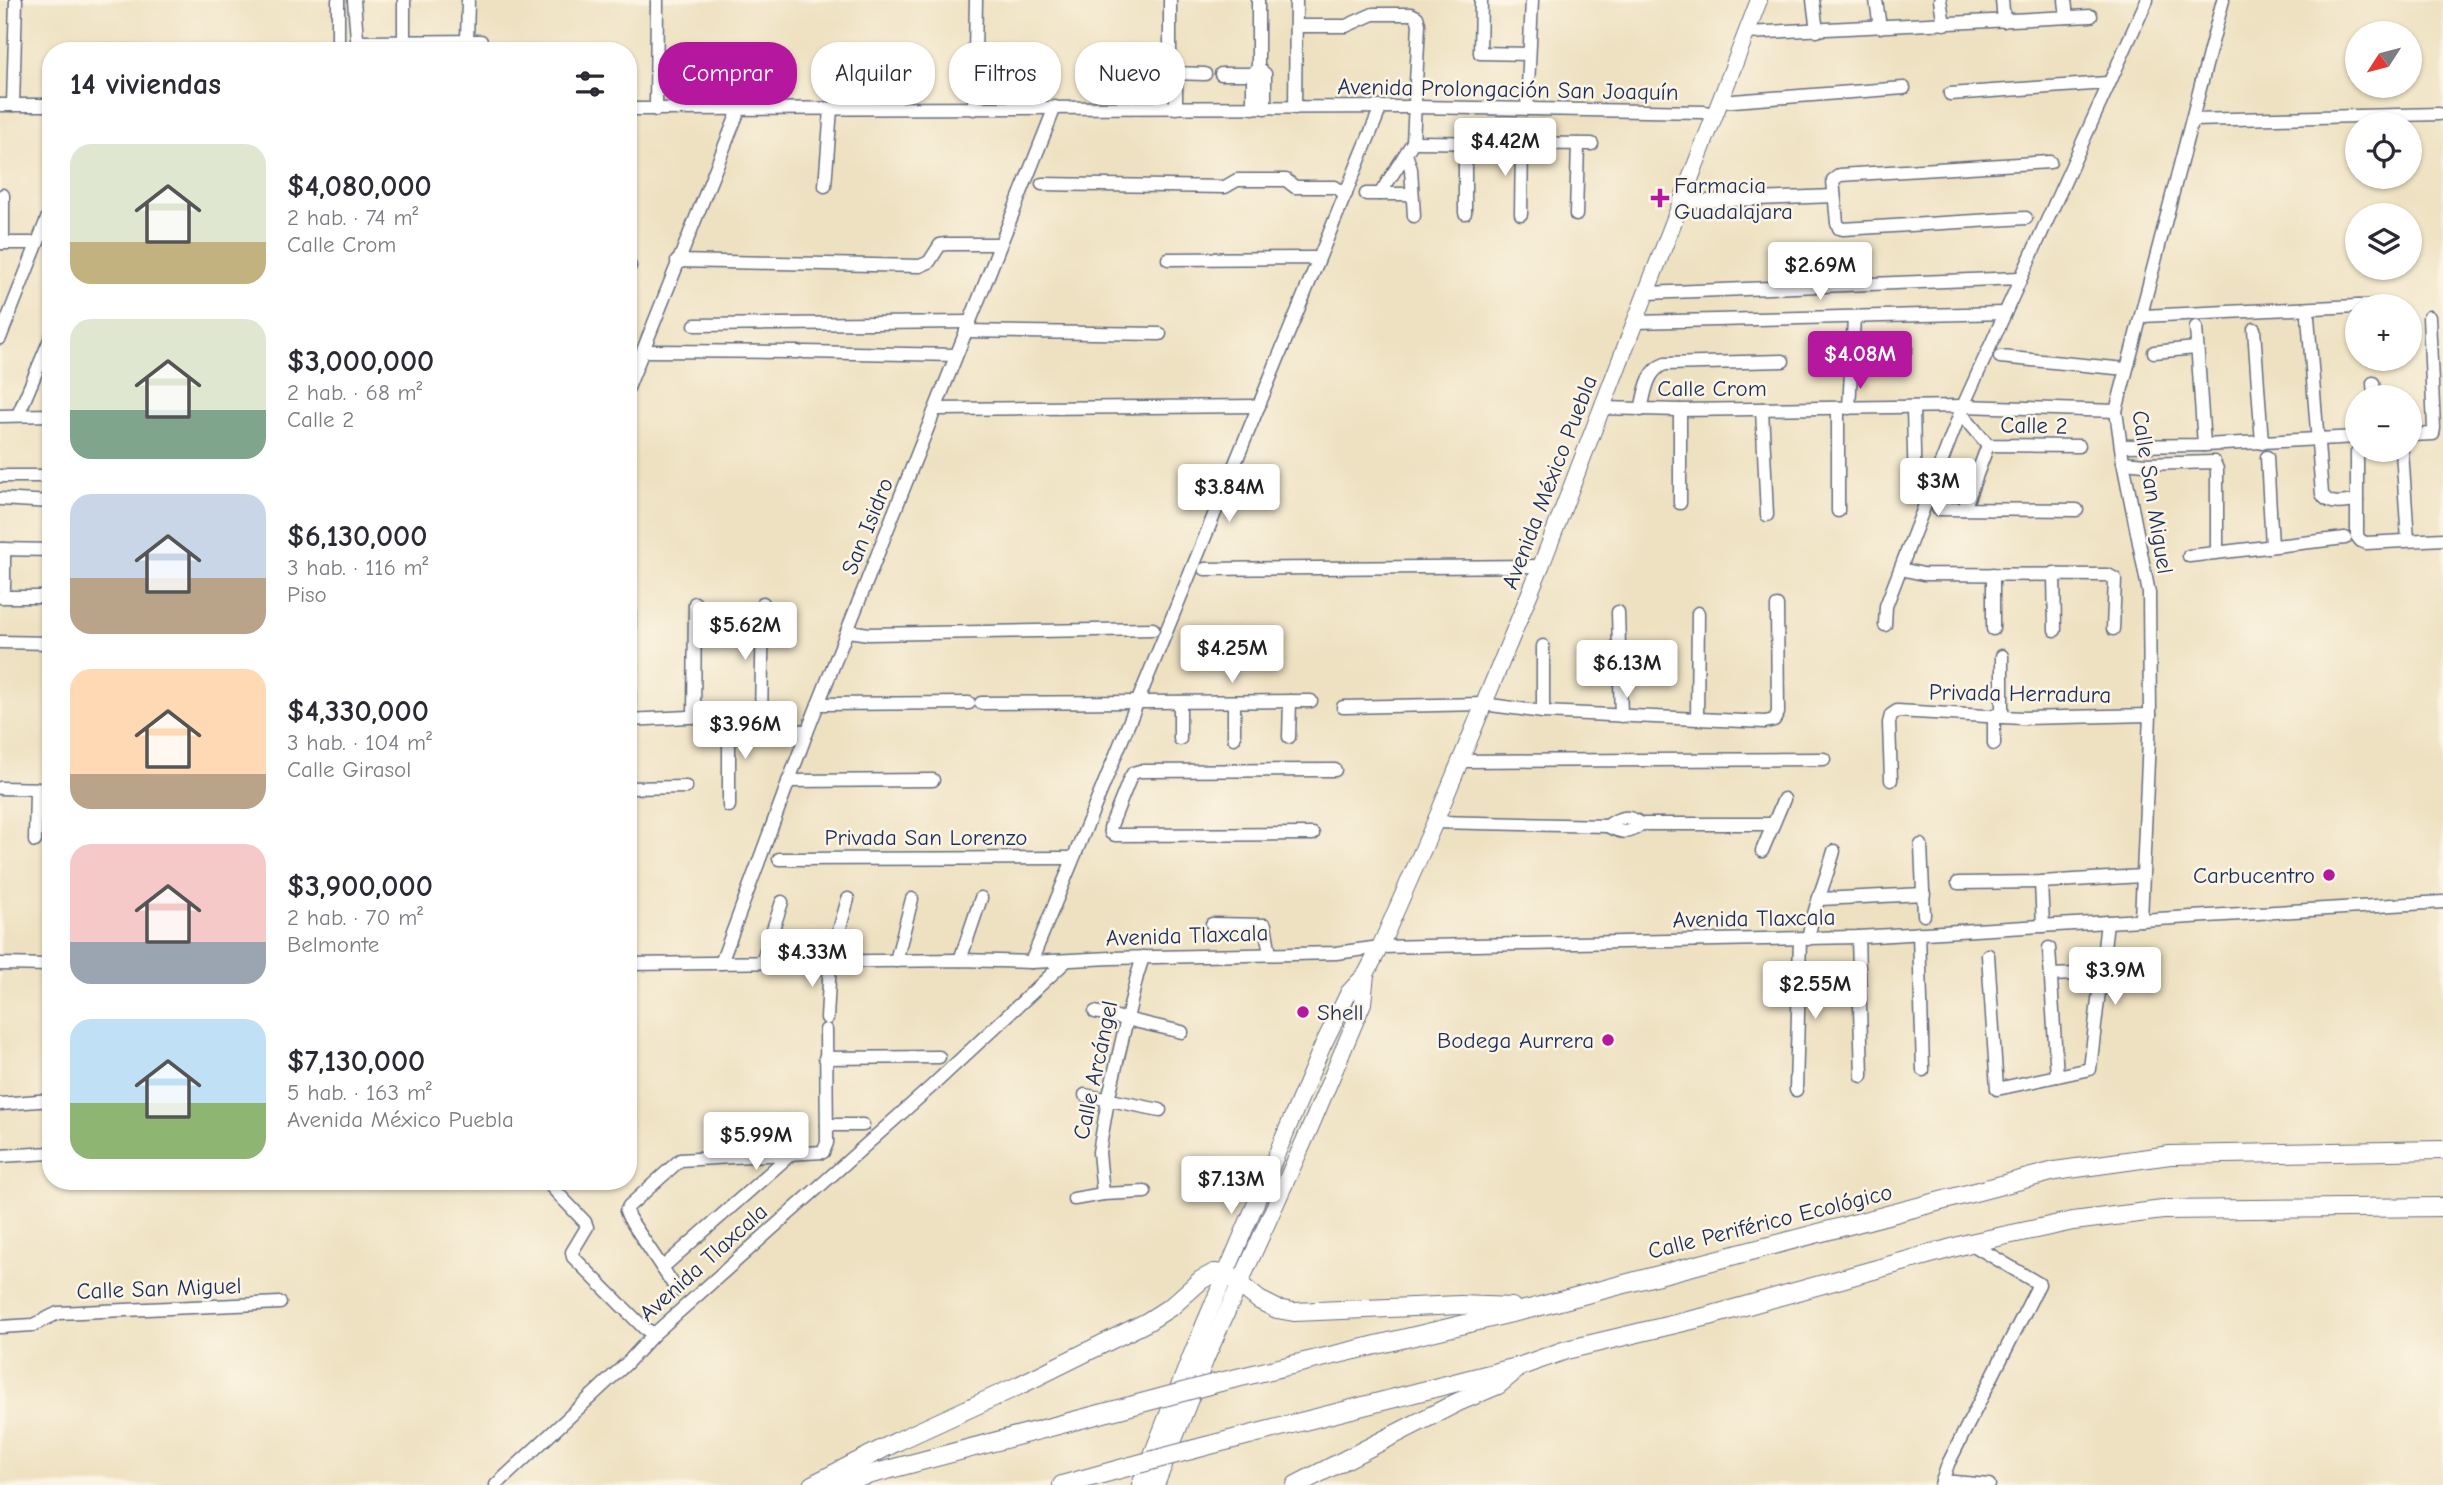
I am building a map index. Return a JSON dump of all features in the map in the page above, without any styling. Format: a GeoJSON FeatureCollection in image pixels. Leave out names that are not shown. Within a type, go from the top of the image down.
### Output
{"type":"FeatureCollection","features":[{"type":"Feature","properties":{"kind":"highway","name":"Calle Periférico Ecológico"},"geometry":{"type":"LineString","coordinates":[[830,1485],[1220,1382],[1533,1308],[2055,1171],[2170,1155],[2443,1150]]}},
{"type":"Feature","properties":{"kind":"highway"},"geometry":{"type":"LineString","coordinates":[[1062,1485],[1521,1366],[1566,1350],[1709,1316],[1970,1243],[2073,1222],[2163,1210],[2443,1207]]}},
{"type":"Feature","properties":{"kind":"highway"},"geometry":{"type":"LineString","coordinates":[[811,1485],[1147,1322],[1214,1273],[1234,1279],[1259,1300],[1294,1312],[1461,1305],[1533,1308]]}},
{"type":"Feature","properties":{"kind":"highway"},"geometry":{"type":"LineString","coordinates":[[1296,1485],[1458,1402],[1498,1385],[1521,1366]]}},
{"type":"Feature","properties":{"kind":"main road","name":"Avenida México Puebla"},"geometry":{"type":"LineString","coordinates":[[1140,1485],[1193,1351],[1234,1279],[1363,1003],[1366,974],[1435,822],[1541,566],[1759,0]]}},
{"type":"Feature","properties":{"kind":"main road","name":"Avenida México Puebla"},"geometry":{"type":"LineString","coordinates":[[1156,1485],[1208,1356],[1234,1279]]}},
{"type":"Feature","properties":{"kind":"street"},"geometry":{"type":"LineString","coordinates":[[16,0],[7,105],[42,105]]}},
{"type":"Feature","properties":{"kind":"street"},"geometry":{"type":"LineString","coordinates":[[338,0],[338,42]]}},
{"type":"Feature","properties":{"kind":"street"},"geometry":{"type":"LineString","coordinates":[[354,0],[357,40],[409,42]]}},
{"type":"Feature","properties":{"kind":"street"},"geometry":{"type":"LineString","coordinates":[[404,0],[404,41]]}},
{"type":"Feature","properties":{"kind":"street"},"geometry":{"type":"LineString","coordinates":[[467,41],[468,0]]}},
{"type":"Feature","properties":{"kind":"street"},"geometry":{"type":"LineString","coordinates":[[656,110],[657,0]]}},
{"type":"Feature","properties":{"kind":"street"},"geometry":{"type":"LineString","coordinates":[[974,109],[976,0]]}},
{"type":"Feature","properties":{"kind":"street"},"geometry":{"type":"LineString","coordinates":[[1170,0],[1170,42]]}},
{"type":"Feature","properties":{"kind":"street"},"geometry":{"type":"LineString","coordinates":[[1258,0],[1259,108]]}},
{"type":"Feature","properties":{"kind":"street"},"geometry":{"type":"LineString","coordinates":[[1295,108],[1296,0]]}},
{"type":"Feature","properties":{"kind":"street"},"geometry":{"type":"LineString","coordinates":[[1481,0],[1480,52],[1530,54]]}},
{"type":"Feature","properties":{"kind":"street"},"geometry":{"type":"LineString","coordinates":[[1527,109],[1532,0]]}},
{"type":"Feature","properties":{"kind":"street"},"geometry":{"type":"LineString","coordinates":[[1813,0],[1817,31]]}},
{"type":"Feature","properties":{"kind":"street"},"geometry":{"type":"LineString","coordinates":[[1876,0],[1880,27]]}},
{"type":"Feature","properties":{"kind":"street"},"geometry":{"type":"LineString","coordinates":[[1940,0],[1944,24]]}},
{"type":"Feature","properties":{"kind":"street"},"geometry":{"type":"LineString","coordinates":[[2002,0],[2004,21]]}},
{"type":"Feature","properties":{"kind":"street"},"geometry":{"type":"LineString","coordinates":[[2064,0],[2067,18]]}},
{"type":"Feature","properties":{"kind":"street"},"geometry":{"type":"LineString","coordinates":[[1885,625],[1886,606],[1962,409],[2107,83],[2147,0]]}},
{"type":"Feature","properties":{"kind":"street","name":"Calle San Miguel"},"geometry":{"type":"LineString","coordinates":[[2141,920],[2150,715],[2149,593],[2123,462],[2116,411],[2223,0]]}},
{"type":"Feature","properties":{"kind":"street"},"geometry":{"type":"LineString","coordinates":[[1296,26],[1346,26],[1373,15],[1411,14],[1417,17],[1419,24],[1413,142],[1380,194]]}},
{"type":"Feature","properties":{"kind":"street"},"geometry":{"type":"LineString","coordinates":[[1746,33],[2091,16]]}},
{"type":"Feature","properties":{"kind":"street"},"geometry":{"type":"LineString","coordinates":[[460,42],[481,41]]}},
{"type":"Feature","properties":{"kind":"street"},"geometry":{"type":"LineString","coordinates":[[1185,72],[1205,74]]}},
{"type":"Feature","properties":{"kind":"street"},"geometry":{"type":"LineString","coordinates":[[1221,74],[1258,72]]}},
{"type":"Feature","properties":{"kind":"street"},"geometry":{"type":"LineString","coordinates":[[1950,94],[2107,83]]}},
{"type":"Feature","properties":{"kind":"street","name":"Avenida Prolongación San Joaquín"},"geometry":{"type":"LineString","coordinates":[[637,109],[1415,107],[1703,112],[1718,108],[1904,88]]}},
{"type":"Feature","properties":{"kind":"street","name":"San Isidro"},"geometry":{"type":"LineString","coordinates":[[721,962],[807,732],[1055,107]]}},
{"type":"Feature","properties":{"kind":"street"},"geometry":{"type":"LineString","coordinates":[[1031,962],[1381,107]]}},
{"type":"Feature","properties":{"kind":"street"},"geometry":{"type":"LineString","coordinates":[[825,186],[831,109]]}},
{"type":"Feature","properties":{"kind":"street"},"geometry":{"type":"LineString","coordinates":[[637,367],[739,110]]}},
{"type":"Feature","properties":{"kind":"street"},"geometry":{"type":"LineString","coordinates":[[2192,120],[2439,114]]}},
{"type":"Feature","properties":{"kind":"street"},"geometry":{"type":"LineString","coordinates":[[1413,142],[1592,144]]}},
{"type":"Feature","properties":{"kind":"street"},"geometry":{"type":"LineString","coordinates":[[1465,143],[1465,213]]}},
{"type":"Feature","properties":{"kind":"street"},"geometry":{"type":"LineString","coordinates":[[1521,214],[1522,143]]}},
{"type":"Feature","properties":{"kind":"street"},"geometry":{"type":"LineString","coordinates":[[1576,215],[1577,144]]}},
{"type":"Feature","properties":{"kind":"street"},"geometry":{"type":"LineString","coordinates":[[1406,154],[1414,216]]}},
{"type":"Feature","properties":{"kind":"street"},"geometry":{"type":"LineString","coordinates":[[2026,218],[1843,229],[1836,223],[1833,180],[1840,175],[2050,162]]}},
{"type":"Feature","properties":{"kind":"street"},"geometry":{"type":"LineString","coordinates":[[1042,184],[1225,187],[1237,180],[1286,180],[1296,187],[1335,187],[1346,194]]}},
{"type":"Feature","properties":{"kind":"street"},"geometry":{"type":"LineString","coordinates":[[1366,194],[1412,194]]}},
{"type":"Feature","properties":{"kind":"street"},"geometry":{"type":"LineString","coordinates":[[3,195],[1,243],[37,243]]}},
{"type":"Feature","properties":{"kind":"street"},"geometry":{"type":"LineString","coordinates":[[1682,202],[1835,196]]}},
{"type":"Feature","properties":{"kind":"street"},"geometry":{"type":"LineString","coordinates":[[0,338],[42,231]]}},
{"type":"Feature","properties":{"kind":"street"},"geometry":{"type":"LineString","coordinates":[[677,261],[920,266],[929,262],[940,245],[1000,243]]}},
{"type":"Feature","properties":{"kind":"street"},"geometry":{"type":"LineString","coordinates":[[1168,259],[1318,260]]}},
{"type":"Feature","properties":{"kind":"street"},"geometry":{"type":"LineString","coordinates":[[1647,293],[2020,278]]}},
{"type":"Feature","properties":{"kind":"street"},"geometry":{"type":"LineString","coordinates":[[2142,316],[2345,307]]}},
{"type":"Feature","properties":{"kind":"street"},"geometry":{"type":"LineString","coordinates":[[1635,322],[2005,313]]}},
{"type":"Feature","properties":{"kind":"street"},"geometry":{"type":"LineString","coordinates":[[2308,317],[2322,494],[2325,500],[2331,503],[2357,501]]}},
{"type":"Feature","properties":{"kind":"street"},"geometry":{"type":"LineString","coordinates":[[2422,435],[2433,434],[2434,428],[2429,317]]}},
{"type":"Feature","properties":{"kind":"street"},"geometry":{"type":"LineString","coordinates":[[1838,511],[1843,408],[1854,318]]}},
{"type":"Feature","properties":{"kind":"street"},"geometry":{"type":"LineString","coordinates":[[695,325],[967,326],[1160,334]]}},
{"type":"Feature","properties":{"kind":"street"},"geometry":{"type":"LineString","coordinates":[[2196,327],[2204,445]]}},
{"type":"Feature","properties":{"kind":"street"},"geometry":{"type":"LineString","coordinates":[[2254,329],[2262,443]]}},
{"type":"Feature","properties":{"kind":"street"},"geometry":{"type":"LineString","coordinates":[[2154,352],[2196,348]]}},
{"type":"Feature","properties":{"kind":"street"},"geometry":{"type":"LineString","coordinates":[[1852,351],[1906,349]]}},
{"type":"Feature","properties":{"kind":"street"},"geometry":{"type":"LineString","coordinates":[[644,351],[957,355]]}},
{"type":"Feature","properties":{"kind":"street"},"geometry":{"type":"LineString","coordinates":[[2000,357],[2126,369]]}},
{"type":"Feature","properties":{"kind":"street"},"geometry":{"type":"LineString","coordinates":[[18,415],[42,358]]}},
{"type":"Feature","properties":{"kind":"street"},"geometry":{"type":"LineString","coordinates":[[1642,410],[1651,374],[1656,367],[1665,364],[1783,361]]}},
{"type":"Feature","properties":{"kind":"street"},"geometry":{"type":"LineString","coordinates":[[937,409],[1259,406]]}},
{"type":"Feature","properties":{"kind":"street"},"geometry":{"type":"LineString","coordinates":[[1913,407],[1915,495]]}},
{"type":"Feature","properties":{"kind":"street","name":"Calle Crom"},"geometry":{"type":"LineString","coordinates":[[1602,408],[1680,410],[1913,407],[2116,411]]}},
{"type":"Feature","properties":{"kind":"street"},"geometry":{"type":"LineString","coordinates":[[1762,409],[1766,515]]}},
{"type":"Feature","properties":{"kind":"street","name":"Calle 2"},"geometry":{"type":"LineString","coordinates":[[1962,409],[1988,445]]}},
{"type":"Feature","properties":{"kind":"street"},"geometry":{"type":"LineString","coordinates":[[1680,410],[1680,503]]}},
{"type":"Feature","properties":{"kind":"street"},"geometry":{"type":"LineString","coordinates":[[0,416],[42,415]]}},
{"type":"Feature","properties":{"kind":"street"},"geometry":{"type":"LineString","coordinates":[[2121,446],[2262,443],[2345,438]]}},
{"type":"Feature","properties":{"kind":"street","name":"Calle 2"},"geometry":{"type":"LineString","coordinates":[[1988,445],[2079,446]]}},
{"type":"Feature","properties":{"kind":"street","name":"Calle 2"},"geometry":{"type":"LineString","coordinates":[[1964,509],[1988,445]]}},
{"type":"Feature","properties":{"kind":"street"},"geometry":{"type":"LineString","coordinates":[[2267,457],[2272,546]]}},
{"type":"Feature","properties":{"kind":"street"},"geometry":{"type":"LineString","coordinates":[[2123,462],[2214,462],[2217,469],[2217,552]]}},
{"type":"Feature","properties":{"kind":"street"},"geometry":{"type":"LineString","coordinates":[[2351,537],[2357,501],[2357,462]]}},
{"type":"Feature","properties":{"kind":"street"},"geometry":{"type":"LineString","coordinates":[[2403,462],[2408,540]]}},
{"type":"Feature","properties":{"kind":"street"},"geometry":{"type":"LineString","coordinates":[[0,476],[42,475]]}},
{"type":"Feature","properties":{"kind":"street"},"geometry":{"type":"LineString","coordinates":[[0,499],[42,501]]}},
{"type":"Feature","properties":{"kind":"street"},"geometry":{"type":"LineString","coordinates":[[1938,509],[2077,510]]}},
{"type":"Feature","properties":{"kind":"street"},"geometry":{"type":"LineString","coordinates":[[2189,556],[2351,537],[2366,543],[2443,539]]}},
{"type":"Feature","properties":{"kind":"street"},"geometry":{"type":"LineString","coordinates":[[42,550],[2,549],[2,592],[42,596]]}},
{"type":"Feature","properties":{"kind":"street"},"geometry":{"type":"LineString","coordinates":[[1205,569],[1541,566]]}},
{"type":"Feature","properties":{"kind":"street"},"geometry":{"type":"LineString","coordinates":[[1901,569],[1923,574],[2108,575],[2115,579],[2113,629]]}},
{"type":"Feature","properties":{"kind":"street"},"geometry":{"type":"LineString","coordinates":[[2054,573],[2055,630]]}},
{"type":"Feature","properties":{"kind":"street"},"geometry":{"type":"LineString","coordinates":[[1993,574],[1993,629]]}},
{"type":"Feature","properties":{"kind":"street"},"geometry":{"type":"LineString","coordinates":[[694,717],[695,603]]}},
{"type":"Feature","properties":{"kind":"street"},"geometry":{"type":"LineString","coordinates":[[761,720],[763,603]]}},
{"type":"Feature","properties":{"kind":"street"},"geometry":{"type":"LineString","coordinates":[[1343,707],[1483,705],[1543,712],[1765,722],[1774,720],[1778,713],[1777,606]]}},
{"type":"Feature","properties":{"kind":"street"},"geometry":{"type":"LineString","coordinates":[[1618,612],[1621,716]]}},
{"type":"Feature","properties":{"kind":"street"},"geometry":{"type":"LineString","coordinates":[[1697,719],[1698,613]]}},
{"type":"Feature","properties":{"kind":"street"},"geometry":{"type":"LineString","coordinates":[[848,631],[869,634],[1153,629]]}},
{"type":"Feature","properties":{"kind":"street"},"geometry":{"type":"LineString","coordinates":[[0,642],[42,643]]}},
{"type":"Feature","properties":{"kind":"street"},"geometry":{"type":"LineString","coordinates":[[1543,646],[1543,712]]}},
{"type":"Feature","properties":{"kind":"street"},"geometry":{"type":"LineString","coordinates":[[1994,744],[2002,656]]}},
{"type":"Feature","properties":{"kind":"street"},"geometry":{"type":"LineString","coordinates":[[1289,737],[1290,701]]}},
{"type":"Feature","properties":{"kind":"street"},"geometry":{"type":"LineString","coordinates":[[818,704],[1311,701]]}},
{"type":"Feature","properties":{"kind":"street"},"geometry":{"type":"LineString","coordinates":[[1180,702],[1180,739]]}},
{"type":"Feature","properties":{"kind":"street"},"geometry":{"type":"LineString","coordinates":[[1234,702],[1234,737]]}},
{"type":"Feature","properties":{"kind":"street","name":"Privada Herradura"},"geometry":{"type":"LineString","coordinates":[[1891,780],[1891,715],[1896,711],[2022,718],[2150,715]]}},
{"type":"Feature","properties":{"kind":"street"},"geometry":{"type":"LineString","coordinates":[[729,715],[729,806]]}},
{"type":"Feature","properties":{"kind":"street"},"geometry":{"type":"LineString","coordinates":[[637,720],[729,715],[807,732]]}},
{"type":"Feature","properties":{"kind":"street"},"geometry":{"type":"LineString","coordinates":[[1460,761],[1824,760]]}},
{"type":"Feature","properties":{"kind":"street"},"geometry":{"type":"LineString","coordinates":[[1314,834],[1115,835],[1110,828],[1130,778],[1133,773],[1140,771],[1335,771]]}},
{"type":"Feature","properties":{"kind":"street"},"geometry":{"type":"LineString","coordinates":[[788,781],[933,780]]}},
{"type":"Feature","properties":{"kind":"street"},"geometry":{"type":"LineString","coordinates":[[0,788],[42,789]]}},
{"type":"Feature","properties":{"kind":"street"},"geometry":{"type":"LineString","coordinates":[[637,788],[686,788]]}},
{"type":"Feature","properties":{"kind":"street"},"geometry":{"type":"LineString","coordinates":[[35,841],[36,789]]}},
{"type":"Feature","properties":{"kind":"street"},"geometry":{"type":"LineString","coordinates":[[1098,799],[1118,806]]}},
{"type":"Feature","properties":{"kind":"street"},"geometry":{"type":"LineString","coordinates":[[1762,851],[1784,799]]}},
{"type":"Feature","properties":{"kind":"street"},"geometry":{"type":"LineString","coordinates":[[1435,822],[1607,826],[1624,817],[1634,818],[1641,824],[1773,824]]}},
{"type":"Feature","properties":{"kind":"street"},"geometry":{"type":"LineString","coordinates":[[1920,845],[1924,915]]}},
{"type":"Feature","properties":{"kind":"street"},"geometry":{"type":"LineString","coordinates":[[1796,1090],[1805,939],[1821,899],[1835,851]]}},
{"type":"Feature","properties":{"kind":"street","name":"Privada San Lorenzo"},"geometry":{"type":"LineString","coordinates":[[779,859],[1072,858]]}},
{"type":"Feature","properties":{"kind":"street"},"geometry":{"type":"LineString","coordinates":[[1958,883],[2041,882],[2142,876]]}},
{"type":"Feature","properties":{"kind":"street"},"geometry":{"type":"LineString","coordinates":[[2041,882],[2043,919]]}},
{"type":"Feature","properties":{"kind":"street"},"geometry":{"type":"LineString","coordinates":[[1821,899],[1924,894]]}},
{"type":"Feature","properties":{"kind":"street"},"geometry":{"type":"LineString","coordinates":[[960,960],[981,898]]}},
{"type":"Feature","properties":{"kind":"street"},"geometry":{"type":"LineString","coordinates":[[896,961],[912,899]]}},
{"type":"Feature","properties":{"kind":"street"},"geometry":{"type":"LineString","coordinates":[[823,1152],[827,1143],[825,1058],[830,962],[848,900]]}},
{"type":"Feature","properties":{"kind":"street"},"geometry":{"type":"LineString","coordinates":[[762,962],[782,902]]}},
{"type":"Feature","properties":{"kind":"street","name":"Avenida Tlaxcala"},"geometry":{"type":"LineString","coordinates":[[637,964],[960,960],[1031,962],[1336,953],[1380,947],[1805,939],[1919,933],[2043,919],[2107,922],[2443,902]]}},
{"type":"Feature","properties":{"kind":"street"},"geometry":{"type":"LineString","coordinates":[[1988,955],[1997,1089],[2090,1069],[2107,922]]}},
{"type":"Feature","properties":{"kind":"street"},"geometry":{"type":"LineString","coordinates":[[1212,925],[1265,925],[1270,954]]}},
{"type":"Feature","properties":{"kind":"street"},"geometry":{"type":"LineString","coordinates":[[1919,933],[1923,1070]]}},
{"type":"Feature","properties":{"kind":"street"},"geometry":{"type":"LineString","coordinates":[[1858,937],[1862,1076]]}},
{"type":"Feature","properties":{"kind":"street"},"geometry":{"type":"LineString","coordinates":[[2049,948],[2057,1076]]}},
{"type":"Feature","properties":{"kind":"street","name":"Calle Arcángel"},"geometry":{"type":"LineString","coordinates":[[1103,1194],[1098,1163],[1108,1100],[1143,957]]}},
{"type":"Feature","properties":{"kind":"street","name":"Avenida Tlaxcala"},"geometry":{"type":"LineString","coordinates":[[496,1485],[627,1363],[654,1334],[932,1086],[1066,961]]}},
{"type":"Feature","properties":{"kind":"street"},"geometry":{"type":"LineString","coordinates":[[0,964],[42,965]]}},
{"type":"Feature","properties":{"kind":"street"},"geometry":{"type":"LineString","coordinates":[[2051,975],[2102,973]]}},
{"type":"Feature","properties":{"kind":"street"},"geometry":{"type":"LineString","coordinates":[[1096,1012],[1182,1032]]}},
{"type":"Feature","properties":{"kind":"street"},"geometry":{"type":"LineString","coordinates":[[825,1058],[939,1057]]}},
{"type":"Feature","properties":{"kind":"street"},"geometry":{"type":"LineString","coordinates":[[1085,1096],[1160,1110]]}},
{"type":"Feature","properties":{"kind":"street"},"geometry":{"type":"LineString","coordinates":[[0,1104],[42,1101]]}},
{"type":"Feature","properties":{"kind":"street"},"geometry":{"type":"LineString","coordinates":[[827,1125],[863,1125]]}},
{"type":"Feature","properties":{"kind":"street"},"geometry":{"type":"LineString","coordinates":[[677,1290],[626,1211],[680,1160],[823,1152],[841,1166]]}},
{"type":"Feature","properties":{"kind":"street"},"geometry":{"type":"LineString","coordinates":[[0,1156],[42,1154]]}},
{"type":"Feature","properties":{"kind":"street"},"geometry":{"type":"LineString","coordinates":[[662,1268],[790,1154]]}},
{"type":"Feature","properties":{"kind":"street"},"geometry":{"type":"LineString","coordinates":[[555,1190],[587,1227],[572,1252],[573,1257],[644,1328],[654,1334]]}},
{"type":"Feature","properties":{"kind":"street"},"geometry":{"type":"LineString","coordinates":[[1074,1199],[1144,1192]]}},
{"type":"Feature","properties":{"kind":"street"},"geometry":{"type":"LineString","coordinates":[[1970,1243],[2039,1284],[1948,1464],[1942,1483],[1989,1485]]}},
{"type":"Feature","properties":{"kind":"street","name":"Calle San Miguel"},"geometry":{"type":"LineString","coordinates":[[0,1327],[33,1325],[58,1313],[280,1303]]}},
{"type":"Feature","properties":{"kind":"place","name":"Farmacia Guadalajara"},"geometry":{"type":"Point","coordinates":[1660,198]}},
{"type":"Feature","properties":{"kind":"place","name":"Carbucentro"},"geometry":{"type":"Point","coordinates":[2329,875]}},
{"type":"Feature","properties":{"kind":"place","name":"Shell"},"geometry":{"type":"Point","coordinates":[1303,1012]}},
{"type":"Feature","properties":{"kind":"place","name":"Bodega Aurrera"},"geometry":{"type":"Point","coordinates":[1608,1040]}}]}
